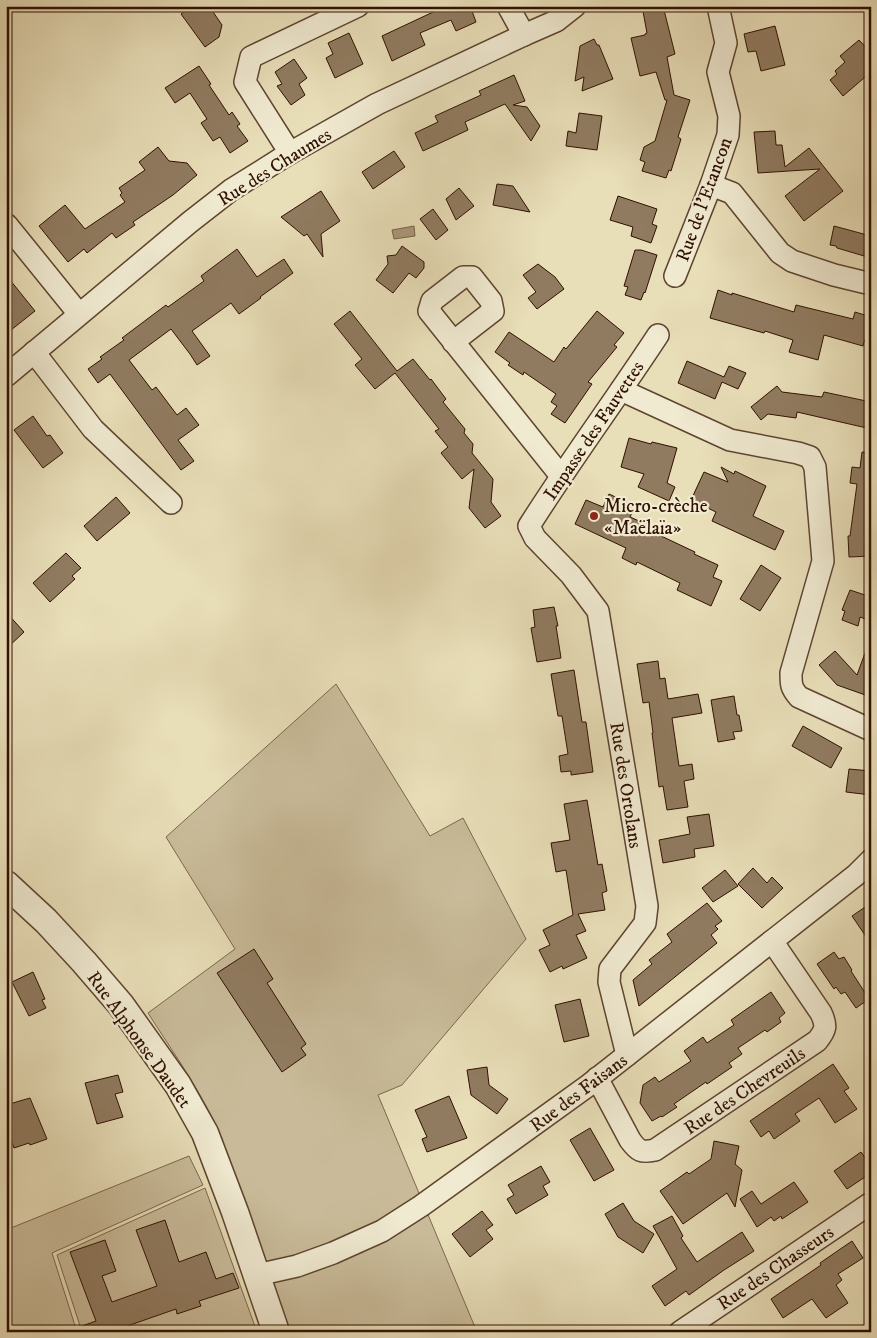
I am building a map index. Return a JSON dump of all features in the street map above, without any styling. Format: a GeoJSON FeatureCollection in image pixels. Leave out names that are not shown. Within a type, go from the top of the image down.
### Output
{"type":"FeatureCollection","features":[{"type":"Feature","properties":{"kind":"street"},"geometry":{"type":"LineString","coordinates":[[290,153],[245,82],[251,57],[358,6]]}},
{"type":"Feature","properties":{"kind":"street"},"geometry":{"type":"LineString","coordinates":[[508,6],[524,35]]}},
{"type":"Feature","properties":{"kind":"street","name":"Rue des Chaumes"},"geometry":{"type":"LineString","coordinates":[[6,376],[231,190],[290,153],[377,104],[556,21],[575,6]]}},
{"type":"Feature","properties":{"kind":"street","name":"Rue de l'Etancon"},"geometry":{"type":"LineString","coordinates":[[675,276],[728,135],[730,116],[718,72],[726,43],[718,6]]}},
{"type":"Feature","properties":{"kind":"street"},"geometry":{"type":"LineString","coordinates":[[710,185],[732,193],[780,253],[792,261],[834,275],[871,284]]}},
{"type":"Feature","properties":{"kind":"street"},"geometry":{"type":"LineString","coordinates":[[8,225],[79,314]]}},
{"type":"Feature","properties":{"kind":"street","name":"Impasse des Fauvettes"},"geometry":{"type":"LineString","coordinates":[[529,526],[658,335]]}},
{"type":"Feature","properties":{"kind":"street"},"geometry":{"type":"LineString","coordinates":[[453,342],[561,476]]}},
{"type":"Feature","properties":{"kind":"street"},"geometry":{"type":"LineString","coordinates":[[34,352],[93,429],[171,503]]}},
{"type":"Feature","properties":{"kind":"street"},"geometry":{"type":"LineString","coordinates":[[621,390],[730,440],[810,457],[816,468],[823,561],[791,673],[791,684],[794,691],[800,697],[871,730]]}},
{"type":"Feature","properties":{"kind":"street","name":"Rue des Ortolans"},"geometry":{"type":"LineString","coordinates":[[529,526],[535,538],[571,575],[598,611],[647,906],[645,923],[610,969],[608,982],[627,1055]]}},
{"type":"Feature","properties":{"kind":"street","name":"Rue des Faisans"},"geometry":{"type":"LineString","coordinates":[[257,1276],[297,1266],[333,1254],[382,1231],[421,1206],[533,1126],[627,1055],[856,875],[871,860]]}},
{"type":"Feature","properties":{"kind":"street","name":"Rue Alphonse Daudet"},"geometry":{"type":"LineString","coordinates":[[6,884],[46,921],[121,1005],[178,1085],[205,1133],[235,1212],[276,1332]]}},
{"type":"Feature","properties":{"kind":"street","name":"Rue des Chevreuils"},"geometry":{"type":"LineString","coordinates":[[597,1078],[630,1140],[637,1149],[646,1152],[655,1150],[817,1041],[824,1032],[826,1023],[772,941]]}},
{"type":"Feature","properties":{"kind":"street","name":"Rue des Chasseurs"},"geometry":{"type":"LineString","coordinates":[[680,1332],[871,1203]]}},
{"type":"Feature","properties":{"kind":"shaded area"},"geometry":{"type":"Polygon","coordinates":[[[414,226],[415,236],[394,239],[392,230],[414,226]]]}},
{"type":"Feature","properties":{"kind":"shaded area"},"geometry":{"type":"Polygon","coordinates":[[[336,684],[430,836],[463,818],[526,939],[402,1085],[378,1095],[477,1332],[280,1332],[216,1143],[223,1141],[198,1091],[148,1013],[235,949],[166,837],[336,684]]]}},
{"type":"Feature","properties":{"kind":"shaded area"},"geometry":{"type":"Polygon","coordinates":[[[189,1156],[203,1185],[52,1253],[77,1332],[6,1332],[6,1230],[189,1156]]]}},
{"type":"Feature","properties":{"kind":"shaded area"},"geometry":{"type":"Polygon","coordinates":[[[205,1188],[257,1332],[82,1332],[57,1255],[205,1188]]]}},
{"type":"Feature","properties":{"kind":"building"},"geometry":{"type":"Polygon","coordinates":[[[193,6],[209,6],[222,25],[219,37],[205,47],[181,14],[193,6]]]}},
{"type":"Feature","properties":{"kind":"building"},"geometry":{"type":"Polygon","coordinates":[[[446,6],[483,7],[472,11],[476,22],[456,31],[451,20],[420,33],[425,45],[392,61],[382,36],[446,6]]]}},
{"type":"Feature","properties":{"kind":"building"},"geometry":{"type":"Polygon","coordinates":[[[642,6],[663,6],[675,54],[667,57],[674,95],[690,100],[678,137],[681,139],[671,171],[669,170],[666,178],[642,171],[645,162],[640,160],[644,147],[655,141],[667,100],[665,100],[656,72],[640,76],[631,38],[647,33],[642,6]]]}},
{"type":"Feature","properties":{"kind":"building"},"geometry":{"type":"Polygon","coordinates":[[[775,26],[785,65],[761,71],[756,51],[748,52],[744,34],[775,26]]]}},
{"type":"Feature","properties":{"kind":"building"},"geometry":{"type":"Polygon","coordinates":[[[349,33],[363,64],[335,78],[326,58],[333,54],[328,43],[349,33]]]}},
{"type":"Feature","properties":{"kind":"building"},"geometry":{"type":"Polygon","coordinates":[[[594,39],[597,45],[599,45],[613,79],[582,91],[584,77],[575,81],[580,46],[594,39]]]}},
{"type":"Feature","properties":{"kind":"building"},"geometry":{"type":"Polygon","coordinates":[[[859,40],[871,53],[871,72],[843,96],[830,80],[837,74],[835,71],[845,62],[840,56],[859,40]]]}},
{"type":"Feature","properties":{"kind":"building"},"geometry":{"type":"Polygon","coordinates":[[[294,59],[307,78],[299,84],[305,95],[291,105],[277,86],[282,84],[275,72],[294,59]]]}},
{"type":"Feature","properties":{"kind":"building"},"geometry":{"type":"Polygon","coordinates":[[[199,66],[229,115],[232,112],[240,124],[237,126],[248,141],[230,153],[220,137],[213,141],[201,123],[207,119],[190,93],[175,103],[165,88],[199,66]]]}},
{"type":"Feature","properties":{"kind":"building"},"geometry":{"type":"Polygon","coordinates":[[[514,75],[525,101],[513,105],[527,107],[540,126],[531,141],[505,104],[465,122],[468,130],[423,151],[415,133],[438,122],[435,116],[481,95],[479,91],[514,75]]]}},
{"type":"Feature","properties":{"kind":"building"},"geometry":{"type":"Polygon","coordinates":[[[579,113],[602,116],[597,150],[566,146],[568,131],[576,133],[579,113]]]}},
{"type":"Feature","properties":{"kind":"building"},"geometry":{"type":"Polygon","coordinates":[[[775,131],[776,145],[782,145],[785,167],[809,148],[843,191],[804,221],[785,196],[820,169],[758,173],[754,132],[775,131]]]}},
{"type":"Feature","properties":{"kind":"building"},"geometry":{"type":"Polygon","coordinates":[[[158,147],[169,161],[187,163],[197,175],[173,195],[133,222],[135,225],[116,238],[112,233],[87,253],[84,249],[68,262],[39,226],[65,205],[85,229],[125,202],[120,195],[122,193],[119,188],[145,170],[139,162],[158,147]]]}},
{"type":"Feature","properties":{"kind":"building"},"geometry":{"type":"Polygon","coordinates":[[[394,151],[405,167],[373,189],[362,172],[394,151]]]}},
{"type":"Feature","properties":{"kind":"building"},"geometry":{"type":"Polygon","coordinates":[[[497,184],[513,186],[530,212],[493,205],[497,184]]]}},
{"type":"Feature","properties":{"kind":"building"},"geometry":{"type":"Polygon","coordinates":[[[459,188],[474,206],[456,220],[446,199],[459,188]]]}},
{"type":"Feature","properties":{"kind":"building"},"geometry":{"type":"Polygon","coordinates":[[[321,191],[340,221],[321,234],[323,257],[307,234],[304,236],[281,217],[321,191]]]}},
{"type":"Feature","properties":{"kind":"building"},"geometry":{"type":"Polygon","coordinates":[[[618,196],[657,209],[652,224],[657,226],[651,243],[631,236],[633,227],[610,220],[618,196]]]}},
{"type":"Feature","properties":{"kind":"building"},"geometry":{"type":"Polygon","coordinates":[[[433,209],[448,230],[436,240],[420,219],[433,209]]]}},
{"type":"Feature","properties":{"kind":"building"},"geometry":{"type":"Polygon","coordinates":[[[834,226],[871,236],[871,258],[830,245],[834,226]]]}},
{"type":"Feature","properties":{"kind":"building"},"geometry":{"type":"Polygon","coordinates":[[[402,246],[424,262],[424,268],[416,278],[409,273],[393,293],[376,280],[388,264],[387,256],[396,255],[402,246]]]}},
{"type":"Feature","properties":{"kind":"building"},"geometry":{"type":"Polygon","coordinates":[[[237,249],[257,277],[284,259],[293,273],[239,314],[231,303],[192,331],[210,356],[197,365],[171,329],[129,360],[152,390],[156,387],[177,415],[186,408],[199,425],[178,440],[194,461],[181,470],[110,374],[98,383],[88,369],[102,359],[100,357],[124,340],[122,338],[166,305],[168,307],[204,281],[201,276],[237,249]]]}},
{"type":"Feature","properties":{"kind":"building"},"geometry":{"type":"Polygon","coordinates":[[[635,250],[657,255],[641,300],[625,295],[628,287],[624,286],[635,250]]]}},
{"type":"Feature","properties":{"kind":"building"},"geometry":{"type":"Polygon","coordinates":[[[538,264],[555,277],[564,289],[537,309],[528,298],[536,292],[523,275],[538,264]]]}},
{"type":"Feature","properties":{"kind":"building"},"geometry":{"type":"Polygon","coordinates":[[[6,275],[35,311],[6,334],[6,275]]]}},
{"type":"Feature","properties":{"kind":"building"},"geometry":{"type":"Polygon","coordinates":[[[718,290],[794,312],[796,305],[853,319],[855,312],[871,317],[871,340],[865,339],[863,346],[824,335],[818,360],[789,352],[793,340],[765,331],[764,333],[710,318],[718,290]]]}},
{"type":"Feature","properties":{"kind":"building"},"geometry":{"type":"Polygon","coordinates":[[[350,311],[397,371],[413,359],[446,399],[443,402],[465,429],[464,433],[473,444],[472,453],[493,479],[491,502],[501,516],[485,528],[469,508],[474,469],[462,479],[441,453],[448,447],[435,431],[439,429],[395,373],[375,389],[355,365],[362,359],[334,324],[350,311]]]}},
{"type":"Feature","properties":{"kind":"building"},"geometry":{"type":"Polygon","coordinates":[[[597,311],[624,333],[614,345],[617,347],[588,382],[592,384],[565,423],[551,414],[557,406],[551,402],[556,394],[524,372],[523,375],[508,365],[510,363],[495,352],[509,332],[554,362],[564,347],[566,349],[597,311]]]}},
{"type":"Feature","properties":{"kind":"building"},"geometry":{"type":"Polygon","coordinates":[[[687,361],[724,377],[729,366],[746,373],[738,389],[722,382],[715,399],[678,383],[687,361]]]}},
{"type":"Feature","properties":{"kind":"building"},"geometry":{"type":"Polygon","coordinates":[[[777,386],[782,392],[822,397],[824,392],[871,402],[871,429],[797,412],[796,418],[768,414],[761,420],[751,407],[777,386]]]}},
{"type":"Feature","properties":{"kind":"building"},"geometry":{"type":"Polygon","coordinates":[[[33,416],[47,436],[50,435],[63,453],[43,468],[14,430],[33,416]]]}},
{"type":"Feature","properties":{"kind":"building"},"geometry":{"type":"Polygon","coordinates":[[[629,438],[677,448],[667,483],[675,487],[669,501],[638,487],[644,474],[621,467],[629,438]]]}},
{"type":"Feature","properties":{"kind":"building"},"geometry":{"type":"Polygon","coordinates":[[[862,452],[871,453],[871,556],[849,557],[848,536],[850,536],[857,484],[850,483],[852,467],[860,468],[862,452]]]}},
{"type":"Feature","properties":{"kind":"building"},"geometry":{"type":"Polygon","coordinates":[[[721,467],[734,474],[735,471],[766,486],[753,516],[784,531],[775,550],[712,521],[716,512],[691,500],[704,472],[728,482],[721,467]]]}},
{"type":"Feature","properties":{"kind":"building"},"geometry":{"type":"Polygon","coordinates":[[[609,494],[635,506],[630,517],[661,531],[659,535],[718,565],[713,577],[722,581],[711,606],[677,590],[680,583],[637,562],[636,565],[622,558],[626,548],[575,524],[586,500],[603,507],[609,494]]]}},
{"type":"Feature","properties":{"kind":"building"},"geometry":{"type":"Polygon","coordinates":[[[116,497],[130,513],[97,541],[84,526],[116,497]]]}},
{"type":"Feature","properties":{"kind":"building"},"geometry":{"type":"Polygon","coordinates":[[[66,553],[81,568],[72,576],[75,579],[50,602],[33,583],[66,553]]]}},
{"type":"Feature","properties":{"kind":"building"},"geometry":{"type":"Polygon","coordinates":[[[761,565],[781,578],[760,611],[740,599],[761,565]]]}},
{"type":"Feature","properties":{"kind":"building"},"geometry":{"type":"Polygon","coordinates":[[[850,590],[871,597],[871,621],[860,617],[858,626],[842,620],[845,611],[842,610],[850,590]]]}},
{"type":"Feature","properties":{"kind":"building"},"geometry":{"type":"Polygon","coordinates":[[[554,607],[561,658],[537,662],[531,628],[535,627],[533,610],[554,607]]]}},
{"type":"Feature","properties":{"kind":"building"},"geometry":{"type":"Polygon","coordinates":[[[6,612],[24,632],[6,649],[6,612]]]}},
{"type":"Feature","properties":{"kind":"building"},"geometry":{"type":"Polygon","coordinates":[[[869,642],[871,642],[871,697],[837,685],[819,665],[835,651],[857,675],[869,642]]]}},
{"type":"Feature","properties":{"kind":"building"},"geometry":{"type":"Polygon","coordinates":[[[658,661],[660,679],[665,678],[668,699],[698,694],[702,713],[672,718],[679,766],[692,764],[694,779],[684,781],[688,807],[667,810],[663,786],[659,787],[649,702],[643,703],[637,664],[658,661]]]}},
{"type":"Feature","properties":{"kind":"building"},"geometry":{"type":"Polygon","coordinates":[[[574,670],[582,722],[586,722],[593,772],[571,775],[571,771],[561,772],[559,756],[568,754],[562,716],[558,716],[551,674],[574,670]]]}},
{"type":"Feature","properties":{"kind":"building"},"geometry":{"type":"Polygon","coordinates":[[[734,696],[742,731],[733,732],[735,739],[718,742],[711,700],[734,696]]]}},
{"type":"Feature","properties":{"kind":"building"},"geometry":{"type":"Polygon","coordinates":[[[803,726],[842,748],[831,768],[792,746],[803,726]]]}},
{"type":"Feature","properties":{"kind":"building"},"geometry":{"type":"Polygon","coordinates":[[[849,769],[871,771],[871,795],[846,792],[849,769]]]}},
{"type":"Feature","properties":{"kind":"building"},"geometry":{"type":"Polygon","coordinates":[[[587,800],[598,865],[602,864],[607,891],[602,893],[605,910],[578,914],[586,931],[576,935],[587,958],[563,969],[562,966],[550,972],[539,950],[550,945],[543,930],[573,915],[566,870],[556,872],[551,843],[570,840],[564,804],[587,800]]]}},
{"type":"Feature","properties":{"kind":"building"},"geometry":{"type":"Polygon","coordinates":[[[709,814],[714,846],[694,849],[695,857],[663,863],[659,840],[690,834],[687,817],[709,814]]]}},
{"type":"Feature","properties":{"kind":"building"},"geometry":{"type":"Polygon","coordinates":[[[753,868],[767,883],[772,877],[783,888],[762,908],[738,884],[753,868]]]}},
{"type":"Feature","properties":{"kind":"building"},"geometry":{"type":"Polygon","coordinates":[[[725,870],[738,886],[713,902],[702,888],[725,870]]]}},
{"type":"Feature","properties":{"kind":"building"},"geometry":{"type":"Polygon","coordinates":[[[707,903],[722,921],[715,926],[718,929],[711,935],[717,943],[639,1006],[633,980],[652,964],[649,960],[672,942],[667,934],[707,903]]]}},
{"type":"Feature","properties":{"kind":"building"},"geometry":{"type":"Polygon","coordinates":[[[871,903],[871,944],[852,916],[871,903]]]}},
{"type":"Feature","properties":{"kind":"building"},"geometry":{"type":"Polygon","coordinates":[[[254,949],[273,979],[267,983],[306,1044],[301,1048],[306,1055],[282,1072],[217,973],[254,949]]]}},
{"type":"Feature","properties":{"kind":"building"},"geometry":{"type":"Polygon","coordinates":[[[834,952],[839,959],[844,957],[869,999],[856,1008],[845,992],[841,994],[836,987],[834,989],[817,964],[834,952]]]}},
{"type":"Feature","properties":{"kind":"building"},"geometry":{"type":"Polygon","coordinates":[[[33,972],[45,999],[42,1000],[46,1008],[29,1016],[12,982],[33,972]]]}},
{"type":"Feature","properties":{"kind":"building"},"geometry":{"type":"Polygon","coordinates":[[[771,992],[785,1013],[779,1018],[781,1022],[738,1048],[742,1054],[729,1063],[732,1067],[674,1104],[677,1107],[652,1121],[640,1103],[643,1085],[655,1077],[659,1082],[691,1061],[684,1051],[703,1037],[707,1043],[734,1025],[731,1020],[771,992]]]}},
{"type":"Feature","properties":{"kind":"building"},"geometry":{"type":"Polygon","coordinates":[[[580,999],[589,1036],[564,1042],[555,1005],[580,999]]]}},
{"type":"Feature","properties":{"kind":"building"},"geometry":{"type":"Polygon","coordinates":[[[833,1064],[849,1088],[844,1091],[857,1109],[835,1123],[819,1098],[795,1114],[800,1121],[774,1139],[769,1131],[761,1137],[750,1121],[833,1064]]]}},
{"type":"Feature","properties":{"kind":"building"},"geometry":{"type":"Polygon","coordinates":[[[487,1067],[489,1085],[508,1099],[497,1114],[471,1095],[467,1070],[487,1067]]]}},
{"type":"Feature","properties":{"kind":"building"},"geometry":{"type":"Polygon","coordinates":[[[118,1075],[123,1092],[115,1094],[123,1117],[97,1124],[85,1083],[118,1075]]]}},
{"type":"Feature","properties":{"kind":"building"},"geometry":{"type":"Polygon","coordinates":[[[449,1096],[467,1138],[427,1152],[422,1139],[427,1137],[415,1110],[449,1096]]]}},
{"type":"Feature","properties":{"kind":"building"},"geometry":{"type":"Polygon","coordinates":[[[30,1098],[47,1139],[14,1148],[6,1127],[6,1105],[30,1098]]]}},
{"type":"Feature","properties":{"kind":"building"},"geometry":{"type":"Polygon","coordinates":[[[590,1128],[614,1170],[594,1181],[570,1140],[590,1128]]]}},
{"type":"Feature","properties":{"kind":"building"},"geometry":{"type":"Polygon","coordinates":[[[714,1141],[739,1146],[735,1164],[742,1170],[735,1207],[727,1193],[683,1224],[660,1191],[687,1172],[689,1174],[711,1159],[714,1141]]]}},
{"type":"Feature","properties":{"kind":"building"},"geometry":{"type":"Polygon","coordinates":[[[861,1152],[871,1166],[871,1173],[847,1189],[834,1171],[861,1152]]]}},
{"type":"Feature","properties":{"kind":"building"},"geometry":{"type":"Polygon","coordinates":[[[541,1166],[550,1182],[543,1186],[548,1195],[516,1214],[507,1199],[514,1195],[508,1185],[541,1166]]]}},
{"type":"Feature","properties":{"kind":"building"},"geometry":{"type":"Polygon","coordinates":[[[794,1182],[808,1202],[782,1219],[781,1216],[774,1221],[771,1217],[757,1227],[740,1199],[752,1191],[761,1204],[794,1182]]]}},
{"type":"Feature","properties":{"kind":"building"},"geometry":{"type":"Polygon","coordinates":[[[623,1203],[634,1221],[654,1234],[643,1253],[618,1237],[605,1214],[623,1203]]]}},
{"type":"Feature","properties":{"kind":"building"},"geometry":{"type":"Polygon","coordinates":[[[482,1211],[493,1225],[486,1230],[493,1239],[470,1257],[452,1234],[482,1211]]]}},
{"type":"Feature","properties":{"kind":"building"},"geometry":{"type":"Polygon","coordinates":[[[672,1216],[683,1236],[681,1238],[697,1262],[742,1232],[754,1251],[689,1295],[686,1291],[665,1306],[652,1286],[677,1269],[653,1226],[672,1216]]]}},
{"type":"Feature","properties":{"kind":"building"},"geometry":{"type":"Polygon","coordinates":[[[165,1220],[179,1262],[206,1252],[216,1279],[233,1273],[239,1288],[199,1301],[201,1306],[177,1314],[176,1309],[110,1332],[71,1332],[71,1330],[96,1321],[70,1252],[105,1240],[116,1271],[102,1276],[112,1302],[157,1286],[136,1230],[165,1220]]]}},
{"type":"Feature","properties":{"kind":"building"},"geometry":{"type":"Polygon","coordinates":[[[852,1241],[863,1258],[838,1274],[842,1280],[836,1285],[848,1303],[826,1318],[812,1299],[783,1318],[771,1299],[852,1241]]]}},
{"type":"Feature","properties":{"kind":"place","name":"Micro-crèche «Maëlaïa»"},"geometry":{"type":"Point","coordinates":[594,516]}}]}
